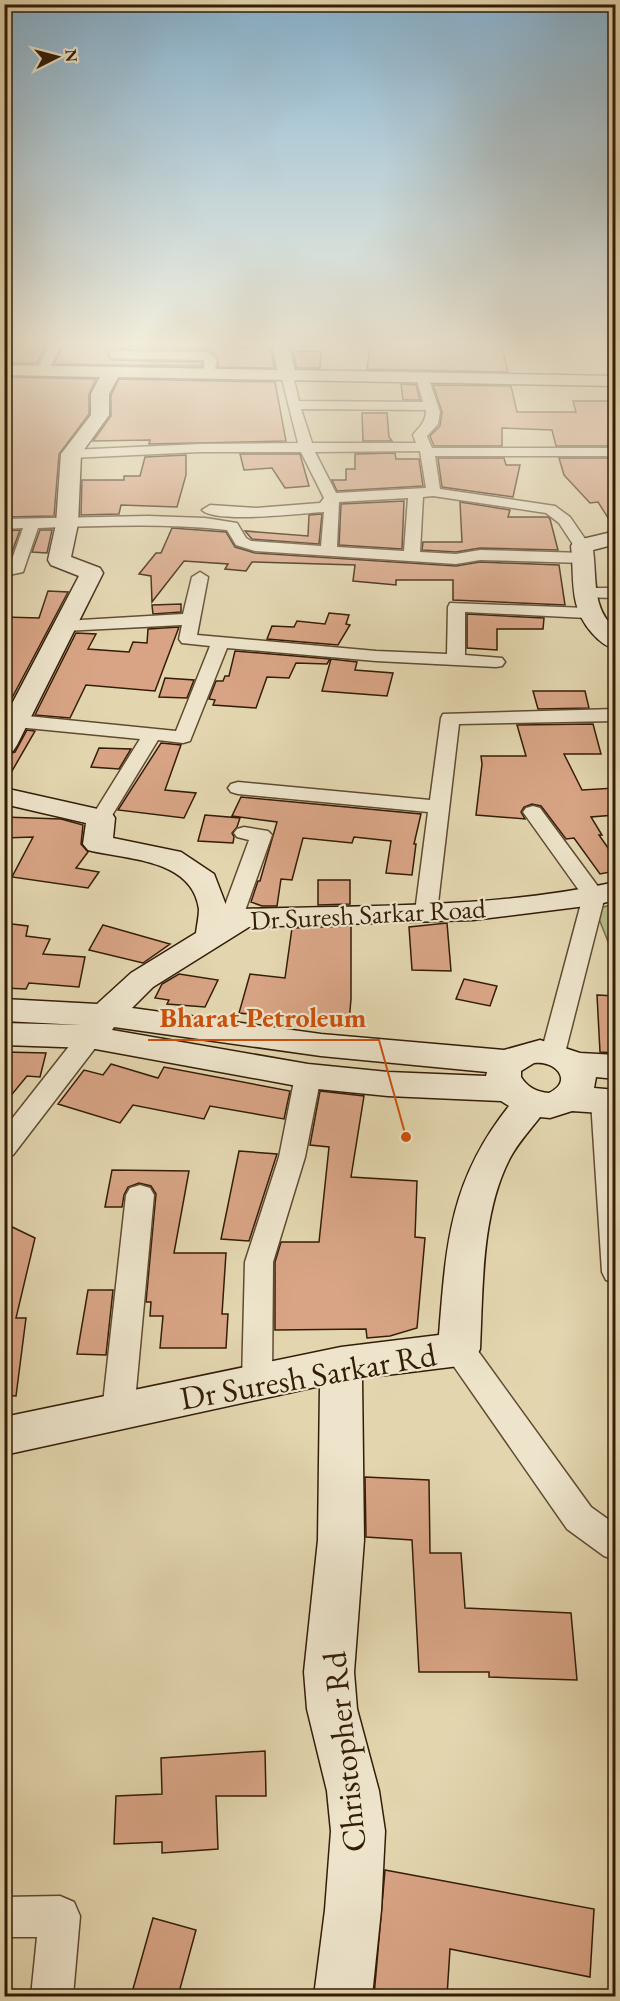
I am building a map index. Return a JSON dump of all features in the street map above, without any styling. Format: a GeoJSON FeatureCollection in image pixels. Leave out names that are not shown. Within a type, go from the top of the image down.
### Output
{"type":"FeatureCollection","features":[{"type":"Feature","properties":{"kind":"street"},"geometry":{"type":"LineString","coordinates":[[4,745],[92,573],[59,560],[67,524],[71,454],[82,439]]}},
{"type":"Feature","properties":{"kind":"street"},"geometry":{"type":"LineString","coordinates":[[302,439],[317,475],[332,498],[329,550]]}},
{"type":"Feature","properties":{"kind":"street"},"geometry":{"type":"LineString","coordinates":[[422,439],[433,477],[433,492]]}},
{"type":"Feature","properties":{"kind":"street"},"geometry":{"type":"LineString","coordinates":[[71,454],[304,447],[615,452]]}},
{"type":"Feature","properties":{"kind":"street"},"geometry":{"type":"LineString","coordinates":[[332,498],[433,492],[549,509],[565,520],[584,557],[585,603],[615,642]]}},
{"type":"Feature","properties":{"kind":"street"},"geometry":{"type":"LineString","coordinates":[[412,556],[416,493]]}},
{"type":"Feature","properties":{"kind":"street"},"geometry":{"type":"LineString","coordinates":[[133,511],[194,510],[256,513],[326,507],[332,498]]}},
{"type":"Feature","properties":{"kind":"street"},"geometry":{"type":"LineString","coordinates":[[4,524],[148,521],[218,523],[232,526],[239,541],[245,545],[456,559],[480,555],[584,557]]}},
{"type":"Feature","properties":{"kind":"street"},"geometry":{"type":"LineString","coordinates":[[4,571],[17,569],[32,524]]}},
{"type":"Feature","properties":{"kind":"street"},"geometry":{"type":"LineString","coordinates":[[520,566],[584,557],[615,537]]}},
{"type":"Feature","properties":{"kind":"street"},"geometry":{"type":"LineString","coordinates":[[200,577],[193,597],[188,639],[456,661],[496,662]]}},
{"type":"Feature","properties":{"kind":"street"},"geometry":{"type":"LineString","coordinates":[[456,661],[456,607],[585,603],[615,592]]}},
{"type":"Feature","properties":{"kind":"street"},"geometry":{"type":"LineString","coordinates":[[64,626],[192,619]]}},
{"type":"Feature","properties":{"kind":"street"},"geometry":{"type":"LineString","coordinates":[[17,721],[183,737],[220,643]]}},
{"type":"Feature","properties":{"kind":"street"},"geometry":{"type":"LineString","coordinates":[[426,912],[450,718],[615,715]]}},
{"type":"Feature","properties":{"kind":"street"},"geometry":{"type":"LineString","coordinates":[[152,734],[101,818],[98,844],[171,858],[203,880],[214,909],[212,934]]}},
{"type":"Feature","properties":{"kind":"street"},"geometry":{"type":"LineString","coordinates":[[238,788],[440,807]]}},
{"type":"Feature","properties":{"kind":"street"},"geometry":{"type":"LineString","coordinates":[[4,796],[101,818]]}},
{"type":"Feature","properties":{"kind":"street"},"geometry":{"type":"LineString","coordinates":[[533,812],[605,893],[564,1058]]}},
{"type":"Feature","properties":{"kind":"street"},"geometry":{"type":"LineString","coordinates":[[243,917],[232,916],[261,835],[244,833]]}},
{"type":"Feature","properties":{"kind":"street","name":"Dr Suresh Sarkar Road"},"geometry":{"type":"LineString","coordinates":[[97,1026],[142,980],[212,934],[243,917],[474,911],[605,893]]}},
{"type":"Feature","properties":{"kind":"street"},"geometry":{"type":"LineString","coordinates":[[4,1010],[97,1026],[308,1076],[388,1084],[516,1085]]}},
{"type":"Feature","properties":{"kind":"street"},"geometry":{"type":"LineString","coordinates":[[4,1034],[97,1026],[321,1046],[516,1085],[546,1105],[597,1100]]}},
{"type":"Feature","properties":{"kind":"street"},"geometry":{"type":"LineString","coordinates":[[4,1148],[97,1026]]}},
{"type":"Feature","properties":{"kind":"street"},"geometry":{"type":"LineString","coordinates":[[516,1085],[527,1052],[615,1067]]}},
{"type":"Feature","properties":{"kind":"street"},"geometry":{"type":"LineString","coordinates":[[564,1058],[581,1072],[583,1082],[580,1091],[597,1100]]}},
{"type":"Feature","properties":{"kind":"street"},"geometry":{"type":"LineString","coordinates":[[257,1381],[260,1262],[292,1157],[308,1076]]}},
{"type":"Feature","properties":{"kind":"street","name":"Dr Suresh Sarkar Rd"},"geometry":{"type":"LineString","coordinates":[[4,1436],[341,1364],[459,1349],[466,1242],[484,1175],[504,1138],[516,1085]]}},
{"type":"Feature","properties":{"kind":"street"},"geometry":{"type":"LineString","coordinates":[[597,1100],[615,1272]]}},
{"type":"Feature","properties":{"kind":"street"},"geometry":{"type":"LineString","coordinates":[[118,1412],[140,1195]]}},
{"type":"Feature","properties":{"kind":"street"},"geometry":{"type":"LineString","coordinates":[[459,1349],[579,1518],[615,1545]]}},
{"type":"Feature","properties":{"kind":"street","name":"Christopher Rd"},"geometry":{"type":"LineString","coordinates":[[341,1364],[341,1540],[329,1672],[332,1709],[353,1791],[358,1831],[353,1910],[343,1996]]}},
{"type":"Feature","properties":{"kind":"street"},"geometry":{"type":"LineString","coordinates":[[4,1917],[60,1916],[52,1996]]}},
{"type":"Feature","properties":{"kind":"green space"},"geometry":{"type":"Polygon","coordinates":[[[615,904],[615,959],[595,909],[615,904]]]}},
{"type":"Feature","properties":{"kind":"building"},"geometry":{"type":"Polygon","coordinates":[[[4,439],[70,439],[59,454],[54,516],[4,517],[4,439]]]}},
{"type":"Feature","properties":{"kind":"building"},"geometry":{"type":"Polygon","coordinates":[[[94,439],[286,439],[286,441],[149,444],[150,440],[93,441],[94,439]]]}},
{"type":"Feature","properties":{"kind":"building"},"geometry":{"type":"Polygon","coordinates":[[[363,439],[392,441],[363,441],[363,439]]]}},
{"type":"Feature","properties":{"kind":"building"},"geometry":{"type":"Polygon","coordinates":[[[431,439],[502,439],[502,446],[434,446],[431,439]]]}},
{"type":"Feature","properties":{"kind":"building"},"geometry":{"type":"Polygon","coordinates":[[[554,439],[615,439],[615,446],[556,446],[554,439]]]}},
{"type":"Feature","properties":{"kind":"building"},"geometry":{"type":"Polygon","coordinates":[[[395,453],[396,459],[419,459],[423,486],[337,491],[332,480],[346,480],[346,469],[355,469],[355,454],[395,453]]]}},
{"type":"Feature","properties":{"kind":"building"},"geometry":{"type":"Polygon","coordinates":[[[240,454],[300,454],[309,486],[285,488],[272,468],[244,470],[240,454]]]}},
{"type":"Feature","properties":{"kind":"building"},"geometry":{"type":"Polygon","coordinates":[[[186,455],[186,475],[177,507],[121,505],[119,514],[81,515],[82,480],[124,480],[124,476],[140,476],[145,457],[186,455]]]}},
{"type":"Feature","properties":{"kind":"building"},"geometry":{"type":"Polygon","coordinates":[[[438,458],[504,458],[506,465],[520,465],[513,497],[442,487],[438,458]]]}},
{"type":"Feature","properties":{"kind":"building"},"geometry":{"type":"Polygon","coordinates":[[[559,458],[615,458],[615,529],[598,502],[590,503],[564,475],[559,458]]]}},
{"type":"Feature","properties":{"kind":"building"},"geometry":{"type":"Polygon","coordinates":[[[404,501],[402,549],[339,545],[341,504],[404,501]]]}},
{"type":"Feature","properties":{"kind":"building"},"geometry":{"type":"Polygon","coordinates":[[[460,502],[510,510],[508,517],[548,517],[558,550],[480,548],[456,552],[422,550],[423,542],[462,542],[460,502]]]}},
{"type":"Feature","properties":{"kind":"building"},"geometry":{"type":"Polygon","coordinates":[[[322,514],[319,544],[252,539],[245,531],[308,536],[309,515],[322,514]]]}},
{"type":"Feature","properties":{"kind":"building"},"geometry":{"type":"Polygon","coordinates":[[[172,528],[226,532],[235,547],[255,553],[456,566],[480,562],[559,565],[565,605],[453,600],[453,580],[396,580],[396,585],[353,581],[355,565],[252,562],[246,571],[225,569],[228,564],[184,561],[152,602],[151,576],[139,574],[156,553],[161,553],[172,528]]]}},
{"type":"Feature","properties":{"kind":"building"},"geometry":{"type":"Polygon","coordinates":[[[20,530],[12,552],[4,552],[4,531],[20,530]]]}},
{"type":"Feature","properties":{"kind":"building"},"geometry":{"type":"Polygon","coordinates":[[[40,530],[52,530],[47,553],[32,552],[40,530]]]}},
{"type":"Feature","properties":{"kind":"building"},"geometry":{"type":"Polygon","coordinates":[[[48,591],[68,592],[4,713],[4,617],[39,618],[48,591]]]}},
{"type":"Feature","properties":{"kind":"building"},"geometry":{"type":"Polygon","coordinates":[[[181,604],[181,612],[153,614],[152,605],[181,604]]]}},
{"type":"Feature","properties":{"kind":"building"},"geometry":{"type":"Polygon","coordinates":[[[329,613],[349,615],[346,624],[350,625],[338,645],[267,639],[272,626],[294,627],[297,621],[325,624],[329,613]]]}},
{"type":"Feature","properties":{"kind":"building"},"geometry":{"type":"Polygon","coordinates":[[[467,614],[544,618],[543,629],[497,629],[497,650],[467,648],[467,614]]]}},
{"type":"Feature","properties":{"kind":"building"},"geometry":{"type":"Polygon","coordinates":[[[179,627],[155,691],[86,685],[70,718],[35,715],[76,633],[96,634],[88,649],[129,652],[133,642],[147,643],[148,629],[179,627]]]}},
{"type":"Feature","properties":{"kind":"building"},"geometry":{"type":"Polygon","coordinates":[[[235,651],[330,659],[327,664],[296,663],[289,678],[267,677],[256,708],[213,705],[215,700],[209,699],[216,681],[223,681],[225,676],[229,676],[235,651]]]}},
{"type":"Feature","properties":{"kind":"building"},"geometry":{"type":"Polygon","coordinates":[[[331,659],[357,662],[355,670],[393,673],[387,696],[322,691],[331,659]]]}},
{"type":"Feature","properties":{"kind":"building"},"geometry":{"type":"Polygon","coordinates":[[[165,678],[194,680],[187,698],[159,697],[165,678]]]}},
{"type":"Feature","properties":{"kind":"building"},"geometry":{"type":"Polygon","coordinates":[[[533,691],[585,691],[589,708],[538,709],[533,691]]]}},
{"type":"Feature","properties":{"kind":"building"},"geometry":{"type":"Polygon","coordinates":[[[593,724],[601,754],[564,754],[582,790],[615,788],[615,815],[591,817],[602,835],[599,835],[615,858],[615,871],[600,874],[574,838],[566,839],[541,806],[532,804],[524,807],[521,812],[525,819],[476,815],[481,756],[526,756],[517,725],[593,724]]]}},
{"type":"Feature","properties":{"kind":"building"},"geometry":{"type":"Polygon","coordinates":[[[27,730],[35,731],[4,785],[4,755],[15,752],[27,730]]]}},
{"type":"Feature","properties":{"kind":"building"},"geometry":{"type":"Polygon","coordinates":[[[161,743],[181,745],[165,790],[196,793],[184,818],[118,810],[161,743]]]}},
{"type":"Feature","properties":{"kind":"building"},"geometry":{"type":"Polygon","coordinates":[[[99,748],[131,749],[119,769],[91,767],[99,748]]]}},
{"type":"Feature","properties":{"kind":"building"},"geometry":{"type":"Polygon","coordinates":[[[241,797],[421,814],[414,844],[416,844],[412,875],[386,873],[391,841],[354,837],[352,843],[303,838],[292,880],[281,879],[277,906],[262,906],[251,902],[258,881],[260,881],[277,822],[232,816],[241,797]]]}},
{"type":"Feature","properties":{"kind":"building"},"geometry":{"type":"Polygon","coordinates":[[[205,815],[240,818],[232,833],[233,843],[198,841],[205,815]]]}},
{"type":"Feature","properties":{"kind":"building"},"geometry":{"type":"Polygon","coordinates":[[[4,817],[61,819],[83,825],[81,844],[88,852],[76,868],[99,872],[88,888],[12,877],[33,837],[4,838],[4,817]]]}},
{"type":"Feature","properties":{"kind":"building"},"geometry":{"type":"Polygon","coordinates":[[[318,880],[350,880],[350,904],[318,905],[318,880]]]}},
{"type":"Feature","properties":{"kind":"building"},"geometry":{"type":"Polygon","coordinates":[[[4,923],[28,926],[26,936],[50,939],[43,954],[85,957],[79,987],[29,983],[26,989],[4,988],[4,923]]]}},
{"type":"Feature","properties":{"kind":"building"},"geometry":{"type":"Polygon","coordinates":[[[447,923],[451,971],[412,970],[409,927],[447,923]]]}},
{"type":"Feature","properties":{"kind":"building"},"geometry":{"type":"Polygon","coordinates":[[[103,925],[170,944],[143,963],[89,950],[103,925]]]}},
{"type":"Feature","properties":{"kind":"building"},"geometry":{"type":"Polygon","coordinates":[[[351,926],[349,1022],[239,1013],[250,974],[285,978],[292,928],[351,926]]]}},
{"type":"Feature","properties":{"kind":"building"},"geometry":{"type":"Polygon","coordinates":[[[179,974],[218,980],[205,1007],[167,1004],[169,1000],[155,998],[162,984],[179,974]]]}},
{"type":"Feature","properties":{"kind":"building"},"geometry":{"type":"Polygon","coordinates":[[[464,979],[497,986],[490,1006],[456,999],[464,979]]]}},
{"type":"Feature","properties":{"kind":"building"},"geometry":{"type":"Polygon","coordinates":[[[597,995],[615,996],[615,1053],[600,1052],[597,995]]]}},
{"type":"Feature","properties":{"kind":"building"},"geometry":{"type":"Polygon","coordinates":[[[4,1052],[46,1053],[40,1077],[27,1076],[4,1104],[4,1052]]]}},
{"type":"Feature","properties":{"kind":"building"},"geometry":{"type":"Polygon","coordinates":[[[111,1064],[158,1078],[164,1067],[290,1091],[284,1119],[210,1106],[204,1119],[133,1105],[120,1123],[58,1104],[84,1070],[103,1075],[111,1064]]]}},
{"type":"Feature","properties":{"kind":"building"},"geometry":{"type":"Polygon","coordinates":[[[320,1091],[364,1096],[351,1177],[417,1181],[415,1237],[425,1238],[417,1328],[390,1336],[367,1338],[366,1329],[275,1330],[275,1262],[281,1242],[319,1242],[329,1147],[310,1145],[320,1091]]]}},
{"type":"Feature","properties":{"kind":"building"},"geometry":{"type":"Polygon","coordinates":[[[239,1151],[277,1154],[249,1241],[221,1239],[239,1151]]]}},
{"type":"Feature","properties":{"kind":"building"},"geometry":{"type":"Polygon","coordinates":[[[112,1170],[189,1171],[174,1253],[226,1253],[222,1314],[228,1314],[226,1348],[160,1348],[163,1316],[150,1316],[151,1302],[146,1302],[156,1194],[151,1186],[139,1183],[128,1187],[122,1207],[105,1207],[112,1170]]]}},
{"type":"Feature","properties":{"kind":"building"},"geometry":{"type":"Polygon","coordinates":[[[4,1223],[35,1238],[16,1318],[26,1318],[16,1396],[4,1395],[4,1223]]]}},
{"type":"Feature","properties":{"kind":"building"},"geometry":{"type":"Polygon","coordinates":[[[88,1290],[113,1290],[106,1355],[77,1354],[88,1290]]]}},
{"type":"Feature","properties":{"kind":"building"},"geometry":{"type":"Polygon","coordinates":[[[365,1477],[429,1480],[430,1553],[461,1553],[465,1608],[571,1613],[577,1680],[489,1677],[489,1672],[419,1672],[412,1540],[366,1537],[365,1477]]]}},
{"type":"Feature","properties":{"kind":"building"},"geometry":{"type":"Polygon","coordinates":[[[265,1751],[266,1796],[216,1796],[218,1849],[162,1853],[162,1842],[114,1844],[116,1796],[162,1794],[161,1758],[265,1751]]]}},
{"type":"Feature","properties":{"kind":"building"},"geometry":{"type":"Polygon","coordinates":[[[385,1870],[594,1909],[590,1977],[450,1949],[447,1996],[374,1996],[385,1870]]]}},
{"type":"Feature","properties":{"kind":"building"},"geometry":{"type":"Polygon","coordinates":[[[153,1918],[196,1930],[178,1996],[131,1996],[153,1918]]]}},
{"type":"Feature","properties":{"kind":"place","name":"Bharat Petroleum"},"geometry":{"type":"Point","coordinates":[406,1137]}}]}
